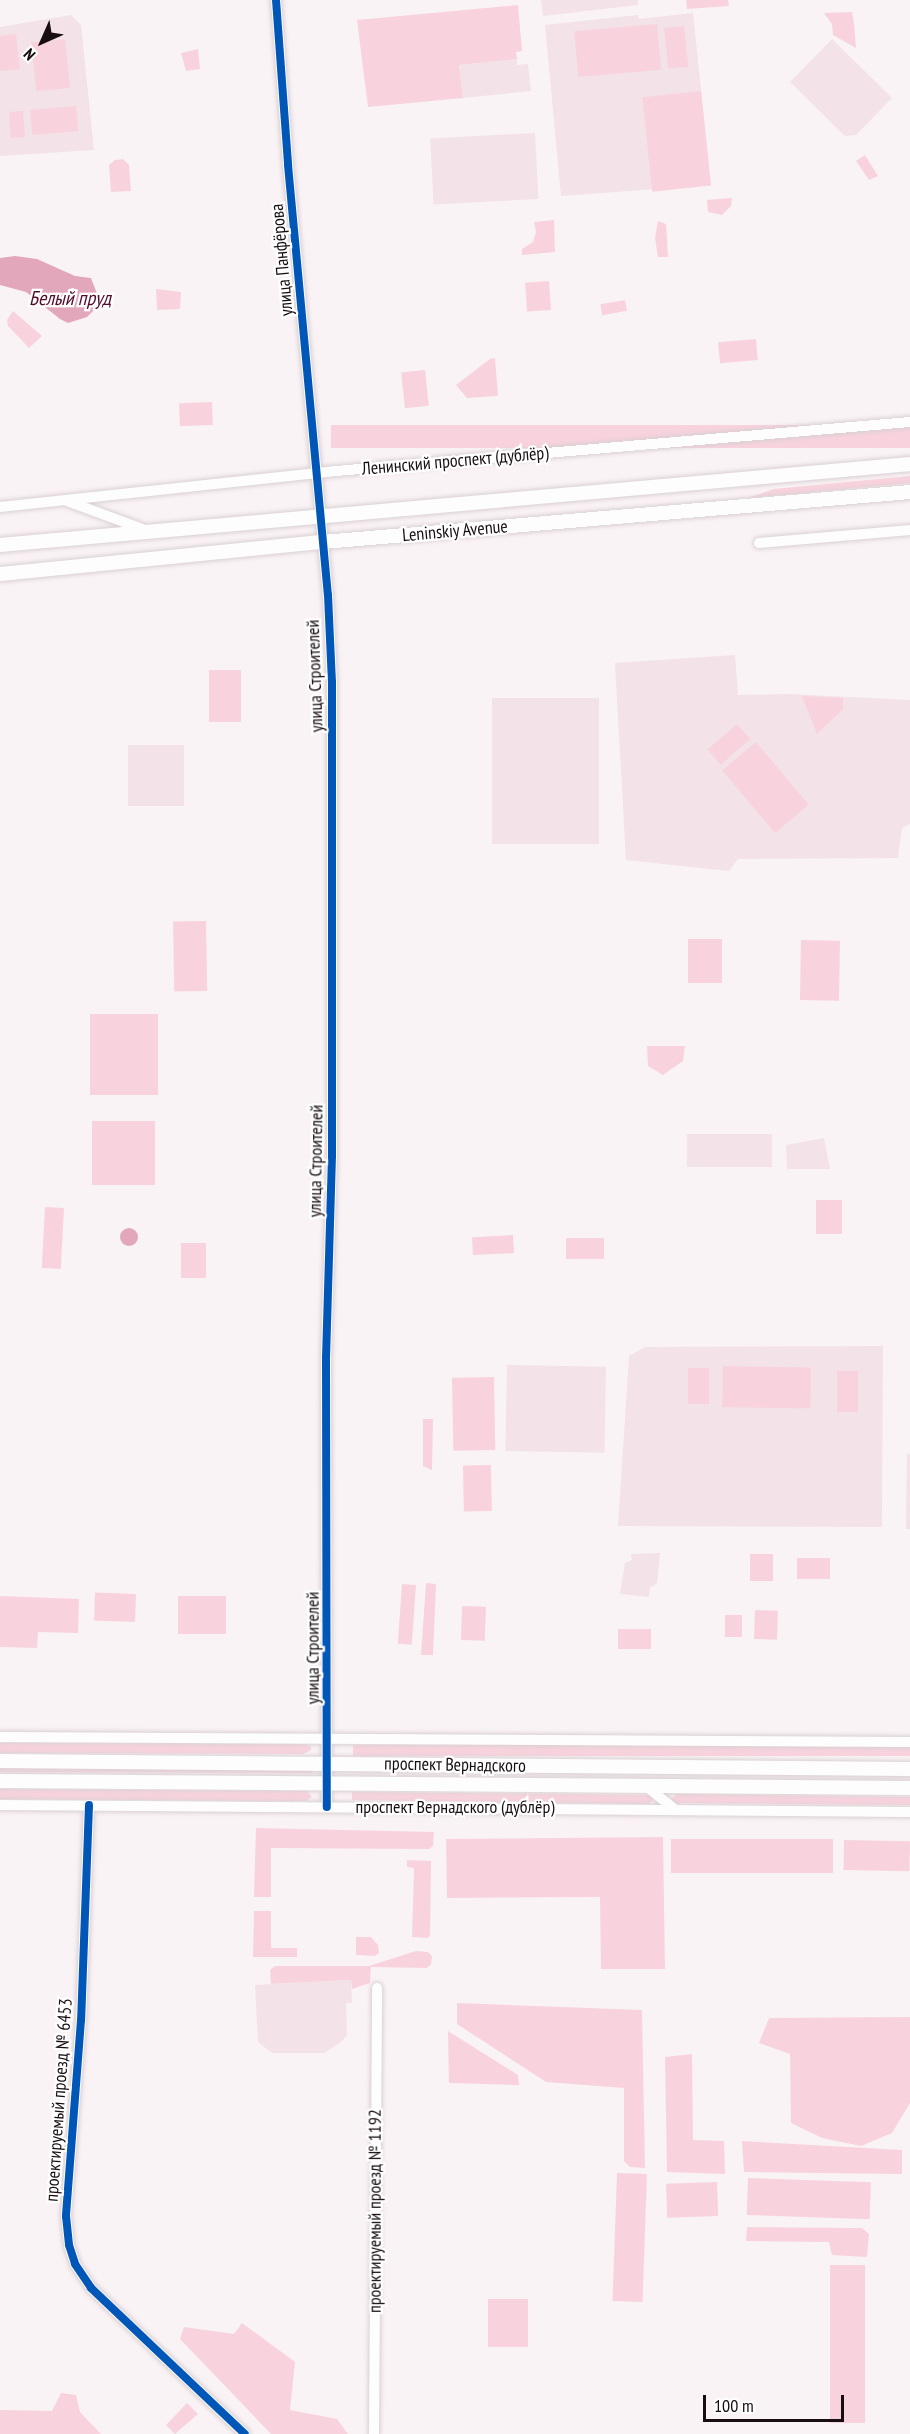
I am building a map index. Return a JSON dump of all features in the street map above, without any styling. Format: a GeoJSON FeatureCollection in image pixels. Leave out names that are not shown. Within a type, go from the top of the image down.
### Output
{"type":"FeatureCollection","features":[{"type":"Feature","properties":{"kind":"main road","name":"Leninskiy Avenue"},"geometry":{"type":"LineString","coordinates":[[0,545],[910,464]]}},
{"type":"Feature","properties":{"kind":"main road","name":"Leninskiy Avenue"},"geometry":{"type":"LineString","coordinates":[[0,574],[323,542],[910,492]]}},
{"type":"Feature","properties":{"kind":"main road","name":"проспект Вернадского"},"geometry":{"type":"LineString","coordinates":[[0,1761],[910,1769]]}},
{"type":"Feature","properties":{"kind":"main road","name":"проспект Вернадского"},"geometry":{"type":"LineString","coordinates":[[0,1781],[910,1788]]}},
{"type":"Feature","properties":{"kind":"street","name":"улица Панфёрова"},"geometry":{"type":"LineString","coordinates":[[276,0],[288,165],[321,517]]}},
{"type":"Feature","properties":{"kind":"street","name":"Ленинский проспект (дублёр)"},"geometry":{"type":"LineString","coordinates":[[0,507],[317,473],[910,422]]}},
{"type":"Feature","properties":{"kind":"street"},"geometry":{"type":"LineString","coordinates":[[65,500],[151,532]]}},
{"type":"Feature","properties":{"kind":"street","name":"улица Строителей"},"geometry":{"type":"LineString","coordinates":[[321,517],[332,682],[332,1156],[326,1357],[327,1807]]}},
{"type":"Feature","properties":{"kind":"street"},"geometry":{"type":"LineString","coordinates":[[759,543],[910,530]]}},
{"type":"Feature","properties":{"kind":"street"},"geometry":{"type":"LineString","coordinates":[[0,1737],[328,1737],[910,1742]]}},
{"type":"Feature","properties":{"kind":"street"},"geometry":{"type":"LineString","coordinates":[[645,1786],[674,1809]]}},
{"type":"Feature","properties":{"kind":"street","name":"проспект Вернадского (дублёр)"},"geometry":{"type":"LineString","coordinates":[[0,1805],[910,1812]]}},
{"type":"Feature","properties":{"kind":"street","name":"проектируемый проезд № 6453"},"geometry":{"type":"LineString","coordinates":[[89,1805],[81,2020],[66,2216],[69,2245],[75,2264],[91,2288],[245,2434]]}},
{"type":"Feature","properties":{"kind":"street","name":"проектируемый проезд № 1192"},"geometry":{"type":"LineString","coordinates":[[374,2434],[377,1988]]}},
{"type":"Feature","properties":{"kind":"shaded area"},"geometry":{"type":"Polygon","coordinates":[[[541,0],[638,0],[638,5],[543,16],[541,0]]]}},
{"type":"Feature","properties":{"kind":"shaded area"},"geometry":{"type":"Polygon","coordinates":[[[686,0],[728,0],[729,6],[687,9],[686,0]]]}},
{"type":"Feature","properties":{"kind":"shaded area"},"geometry":{"type":"Polygon","coordinates":[[[518,5],[522,51],[516,52],[517,59],[459,65],[463,98],[368,107],[357,20],[518,5]]]}},
{"type":"Feature","properties":{"kind":"shaded area"},"geometry":{"type":"Polygon","coordinates":[[[852,12],[856,48],[833,35],[832,24],[824,13],[852,12]]]}},
{"type":"Feature","properties":{"kind":"shaded area"},"geometry":{"type":"Polygon","coordinates":[[[693,13],[711,185],[561,196],[545,25],[638,15],[639,19],[693,13]]]}},
{"type":"Feature","properties":{"kind":"shaded area"},"geometry":{"type":"Polygon","coordinates":[[[71,15],[81,25],[94,150],[0,156],[0,27],[71,15]]]}},
{"type":"Feature","properties":{"kind":"shaded area"},"geometry":{"type":"Polygon","coordinates":[[[657,24],[661,70],[578,77],[574,31],[657,24]]]}},
{"type":"Feature","properties":{"kind":"shaded area"},"geometry":{"type":"Polygon","coordinates":[[[684,26],[688,67],[668,69],[664,28],[684,26]]]}},
{"type":"Feature","properties":{"kind":"shaded area"},"geometry":{"type":"Polygon","coordinates":[[[16,34],[20,69],[0,71],[0,36],[16,34]]]}},
{"type":"Feature","properties":{"kind":"shaded area"},"geometry":{"type":"Polygon","coordinates":[[[65,39],[70,88],[36,91],[31,43],[65,39]]]}},
{"type":"Feature","properties":{"kind":"shaded area"},"geometry":{"type":"Polygon","coordinates":[[[832,39],[892,98],[856,135],[845,136],[790,82],[832,39]]]}},
{"type":"Feature","properties":{"kind":"shaded area"},"geometry":{"type":"Polygon","coordinates":[[[198,49],[200,69],[186,71],[181,53],[198,49]]]}},
{"type":"Feature","properties":{"kind":"shaded area"},"geometry":{"type":"Polygon","coordinates":[[[517,59],[517,65],[528,64],[531,91],[463,98],[459,65],[517,59]]]}},
{"type":"Feature","properties":{"kind":"shaded area"},"geometry":{"type":"Polygon","coordinates":[[[701,91],[711,185],[652,192],[642,97],[701,91]]]}},
{"type":"Feature","properties":{"kind":"shaded area"},"geometry":{"type":"Polygon","coordinates":[[[76,106],[78,131],[32,135],[30,110],[76,106]]]}},
{"type":"Feature","properties":{"kind":"shaded area"},"geometry":{"type":"Polygon","coordinates":[[[23,111],[25,137],[11,138],[9,112],[23,111]]]}},
{"type":"Feature","properties":{"kind":"shaded area"},"geometry":{"type":"Polygon","coordinates":[[[535,133],[538,199],[434,204],[430,138],[535,133]]]}},
{"type":"Feature","properties":{"kind":"shaded area"},"geometry":{"type":"Polygon","coordinates":[[[865,155],[878,176],[869,180],[856,161],[865,155]]]}},
{"type":"Feature","properties":{"kind":"shaded area"},"geometry":{"type":"Polygon","coordinates":[[[123,159],[129,165],[131,191],[111,192],[109,165],[115,160],[123,159]]]}},
{"type":"Feature","properties":{"kind":"shaded area"},"geometry":{"type":"Polygon","coordinates":[[[732,198],[731,206],[722,215],[708,212],[707,200],[732,198]]]}},
{"type":"Feature","properties":{"kind":"shaded area"},"geometry":{"type":"Polygon","coordinates":[[[554,220],[555,252],[522,255],[522,249],[533,242],[536,232],[534,222],[554,220]]]}},
{"type":"Feature","properties":{"kind":"shaded area"},"geometry":{"type":"Polygon","coordinates":[[[658,221],[666,224],[668,257],[658,257],[655,238],[658,221]]]}},
{"type":"Feature","properties":{"kind":"shaded area"},"geometry":{"type":"Polygon","coordinates":[[[549,281],[551,310],[527,312],[525,283],[549,281]]]}},
{"type":"Feature","properties":{"kind":"shaded area"},"geometry":{"type":"Polygon","coordinates":[[[156,289],[181,292],[180,309],[157,310],[156,289]]]}},
{"type":"Feature","properties":{"kind":"shaded area"},"geometry":{"type":"Polygon","coordinates":[[[625,300],[627,311],[602,315],[600,304],[625,300]]]}},
{"type":"Feature","properties":{"kind":"shaded area"},"geometry":{"type":"Polygon","coordinates":[[[13,311],[42,336],[29,348],[8,326],[7,320],[13,311]]]}},
{"type":"Feature","properties":{"kind":"shaded area"},"geometry":{"type":"Polygon","coordinates":[[[756,339],[758,360],[720,363],[718,342],[756,339]]]}},
{"type":"Feature","properties":{"kind":"shaded area"},"geometry":{"type":"Polygon","coordinates":[[[495,358],[498,396],[467,398],[456,385],[490,359],[495,358]]]}},
{"type":"Feature","properties":{"kind":"shaded area"},"geometry":{"type":"Polygon","coordinates":[[[425,370],[429,406],[405,408],[401,373],[425,370]]]}},
{"type":"Feature","properties":{"kind":"shaded area"},"geometry":{"type":"Polygon","coordinates":[[[212,402],[213,425],[180,426],[179,403],[212,402]]]}},
{"type":"Feature","properties":{"kind":"shaded area"},"geometry":{"type":"Polygon","coordinates":[[[331,425],[910,425],[910,448],[331,448],[331,425]]]}},
{"type":"Feature","properties":{"kind":"shaded area"},"geometry":{"type":"Polygon","coordinates":[[[910,476],[910,483],[748,498],[774,489],[910,476]]]}},
{"type":"Feature","properties":{"kind":"shaded area"},"geometry":{"type":"Polygon","coordinates":[[[735,655],[738,695],[789,694],[910,700],[910,824],[902,828],[898,858],[738,859],[729,871],[626,860],[615,663],[735,655]]]}},
{"type":"Feature","properties":{"kind":"shaded area"},"geometry":{"type":"Polygon","coordinates":[[[209,670],[241,670],[241,722],[209,722],[209,670]]]}},
{"type":"Feature","properties":{"kind":"shaded area"},"geometry":{"type":"Polygon","coordinates":[[[802,696],[843,698],[843,709],[817,734],[802,696]]]}},
{"type":"Feature","properties":{"kind":"shaded area"},"geometry":{"type":"Polygon","coordinates":[[[492,698],[599,698],[599,844],[492,844],[492,698]]]}},
{"type":"Feature","properties":{"kind":"shaded area"},"geometry":{"type":"Polygon","coordinates":[[[737,724],[750,739],[721,765],[708,750],[737,724]]]}},
{"type":"Feature","properties":{"kind":"shaded area"},"geometry":{"type":"Polygon","coordinates":[[[756,742],[809,805],[775,833],[722,770],[756,742]]]}},
{"type":"Feature","properties":{"kind":"shaded area"},"geometry":{"type":"Polygon","coordinates":[[[128,745],[184,745],[184,806],[128,806],[128,745]]]}},
{"type":"Feature","properties":{"kind":"shaded area"},"geometry":{"type":"Polygon","coordinates":[[[206,921],[207,991],[174,992],[173,922],[206,921]]]}},
{"type":"Feature","properties":{"kind":"shaded area"},"geometry":{"type":"Polygon","coordinates":[[[688,939],[722,939],[722,983],[688,983],[688,939]]]}},
{"type":"Feature","properties":{"kind":"shaded area"},"geometry":{"type":"Polygon","coordinates":[[[801,940],[840,941],[839,1001],[800,1000],[801,940]]]}},
{"type":"Feature","properties":{"kind":"shaded area"},"geometry":{"type":"Polygon","coordinates":[[[90,1014],[158,1014],[158,1095],[90,1095],[90,1014]]]}},
{"type":"Feature","properties":{"kind":"shaded area"},"geometry":{"type":"Polygon","coordinates":[[[647,1046],[685,1046],[683,1061],[663,1075],[648,1066],[647,1046]]]}},
{"type":"Feature","properties":{"kind":"shaded area"},"geometry":{"type":"Polygon","coordinates":[[[92,1121],[155,1121],[155,1185],[92,1185],[92,1121]]]}},
{"type":"Feature","properties":{"kind":"shaded area"},"geometry":{"type":"Polygon","coordinates":[[[687,1134],[772,1134],[772,1167],[687,1167],[687,1134]]]}},
{"type":"Feature","properties":{"kind":"shaded area"},"geometry":{"type":"Polygon","coordinates":[[[824,1138],[830,1169],[787,1169],[786,1145],[824,1138]]]}},
{"type":"Feature","properties":{"kind":"shaded area"},"geometry":{"type":"Polygon","coordinates":[[[816,1200],[842,1200],[842,1234],[816,1234],[816,1200]]]}},
{"type":"Feature","properties":{"kind":"shaded area"},"geometry":{"type":"Polygon","coordinates":[[[45,1207],[64,1208],[61,1269],[42,1268],[45,1207]]]}},
{"type":"Feature","properties":{"kind":"shaded area"},"geometry":{"type":"Polygon","coordinates":[[[513,1235],[514,1253],[473,1255],[472,1237],[513,1235]]]}},
{"type":"Feature","properties":{"kind":"shaded area"},"geometry":{"type":"Polygon","coordinates":[[[566,1238],[604,1238],[604,1259],[566,1259],[566,1238]]]}},
{"type":"Feature","properties":{"kind":"shaded area"},"geometry":{"type":"Polygon","coordinates":[[[181,1243],[206,1243],[206,1278],[181,1278],[181,1243]]]}},
{"type":"Feature","properties":{"kind":"shaded area"},"geometry":{"type":"Polygon","coordinates":[[[883,1346],[882,1527],[618,1526],[629,1356],[645,1347],[883,1346]]]}},
{"type":"Feature","properties":{"kind":"shaded area"},"geometry":{"type":"Polygon","coordinates":[[[507,1365],[606,1367],[604,1453],[505,1451],[507,1365]]]}},
{"type":"Feature","properties":{"kind":"shaded area"},"geometry":{"type":"Polygon","coordinates":[[[723,1366],[811,1368],[810,1409],[722,1407],[723,1366]]]}},
{"type":"Feature","properties":{"kind":"shaded area"},"geometry":{"type":"Polygon","coordinates":[[[688,1368],[709,1368],[709,1404],[688,1404],[688,1368]]]}},
{"type":"Feature","properties":{"kind":"shaded area"},"geometry":{"type":"Polygon","coordinates":[[[837,1371],[858,1371],[858,1412],[837,1412],[837,1371]]]}},
{"type":"Feature","properties":{"kind":"shaded area"},"geometry":{"type":"Polygon","coordinates":[[[494,1377],[495,1450],[453,1451],[452,1378],[494,1377]]]}},
{"type":"Feature","properties":{"kind":"shaded area"},"geometry":{"type":"Polygon","coordinates":[[[423,1419],[433,1419],[432,1470],[423,1466],[423,1419]]]}},
{"type":"Feature","properties":{"kind":"shaded area"},"geometry":{"type":"Polygon","coordinates":[[[907,1454],[910,1454],[910,1529],[906,1529],[907,1454]]]}},
{"type":"Feature","properties":{"kind":"shaded area"},"geometry":{"type":"Polygon","coordinates":[[[463,1465],[491,1465],[492,1511],[464,1511],[463,1465]]]}},
{"type":"Feature","properties":{"kind":"shaded area"},"geometry":{"type":"Polygon","coordinates":[[[660,1553],[657,1583],[650,1588],[649,1597],[620,1594],[625,1563],[632,1560],[631,1554],[660,1553]]]}},
{"type":"Feature","properties":{"kind":"shaded area"},"geometry":{"type":"Polygon","coordinates":[[[750,1554],[773,1554],[773,1581],[750,1581],[750,1554]]]}},
{"type":"Feature","properties":{"kind":"shaded area"},"geometry":{"type":"Polygon","coordinates":[[[797,1558],[830,1558],[830,1579],[797,1579],[797,1558]]]}},
{"type":"Feature","properties":{"kind":"shaded area"},"geometry":{"type":"Polygon","coordinates":[[[426,1583],[436,1584],[433,1655],[421,1655],[426,1583]]]}},
{"type":"Feature","properties":{"kind":"shaded area"},"geometry":{"type":"Polygon","coordinates":[[[402,1584],[416,1585],[412,1645],[398,1644],[402,1584]]]}},
{"type":"Feature","properties":{"kind":"shaded area"},"geometry":{"type":"Polygon","coordinates":[[[95,1593],[136,1594],[135,1622],[94,1621],[95,1593]]]}},
{"type":"Feature","properties":{"kind":"shaded area"},"geometry":{"type":"Polygon","coordinates":[[[0,1596],[79,1599],[78,1633],[38,1632],[37,1648],[0,1647],[0,1596]]]}},
{"type":"Feature","properties":{"kind":"shaded area"},"geometry":{"type":"Polygon","coordinates":[[[178,1596],[226,1596],[226,1634],[178,1634],[178,1596]]]}},
{"type":"Feature","properties":{"kind":"shaded area"},"geometry":{"type":"Polygon","coordinates":[[[462,1606],[486,1607],[485,1641],[461,1640],[462,1606]]]}},
{"type":"Feature","properties":{"kind":"shaded area"},"geometry":{"type":"Polygon","coordinates":[[[755,1610],[778,1611],[777,1640],[754,1639],[755,1610]]]}},
{"type":"Feature","properties":{"kind":"shaded area"},"geometry":{"type":"Polygon","coordinates":[[[725,1615],[742,1615],[742,1637],[725,1637],[725,1615]]]}},
{"type":"Feature","properties":{"kind":"shaded area"},"geometry":{"type":"Polygon","coordinates":[[[618,1629],[651,1629],[651,1649],[618,1649],[618,1629]]]}},
{"type":"Feature","properties":{"kind":"shaded area"},"geometry":{"type":"Polygon","coordinates":[[[0,1743],[305,1744],[311,1747],[311,1750],[303,1754],[0,1753],[0,1743]]]}},
{"type":"Feature","properties":{"kind":"shaded area"},"geometry":{"type":"Polygon","coordinates":[[[353,1745],[910,1745],[910,1756],[353,1756],[353,1745]]]}},
{"type":"Feature","properties":{"kind":"shaded area"},"geometry":{"type":"Polygon","coordinates":[[[0,1768],[312,1770],[312,1773],[0,1772],[0,1768]]]}},
{"type":"Feature","properties":{"kind":"shaded area"},"geometry":{"type":"Polygon","coordinates":[[[0,1789],[307,1791],[312,1797],[306,1801],[0,1799],[0,1789]]]}},
{"type":"Feature","properties":{"kind":"shaded area"},"geometry":{"type":"Polygon","coordinates":[[[352,1792],[649,1795],[654,1799],[649,1804],[352,1800],[352,1792]]]}},
{"type":"Feature","properties":{"kind":"shaded area"},"geometry":{"type":"Polygon","coordinates":[[[677,1794],[910,1797],[910,1805],[676,1803],[671,1799],[677,1794]]]}},
{"type":"Feature","properties":{"kind":"shaded area"},"geometry":{"type":"Polygon","coordinates":[[[256,1828],[434,1832],[433,1846],[429,1849],[271,1848],[271,1897],[254,1897],[256,1828]]]}},
{"type":"Feature","properties":{"kind":"shaded area"},"geometry":{"type":"Polygon","coordinates":[[[663,1837],[665,1969],[601,1969],[600,1897],[447,1898],[446,1839],[663,1837]]]}},
{"type":"Feature","properties":{"kind":"shaded area"},"geometry":{"type":"Polygon","coordinates":[[[671,1839],[833,1839],[833,1873],[671,1873],[671,1839]]]}},
{"type":"Feature","properties":{"kind":"shaded area"},"geometry":{"type":"Polygon","coordinates":[[[844,1840],[910,1841],[909,1871],[843,1870],[844,1840]]]}},
{"type":"Feature","properties":{"kind":"shaded area"},"geometry":{"type":"Polygon","coordinates":[[[407,1860],[431,1861],[430,1935],[428,1938],[412,1937],[414,1868],[407,1867],[407,1860]]]}},
{"type":"Feature","properties":{"kind":"shaded area"},"geometry":{"type":"Polygon","coordinates":[[[254,1911],[271,1911],[271,1948],[297,1948],[297,1957],[253,1957],[254,1911]]]}},
{"type":"Feature","properties":{"kind":"shaded area"},"geometry":{"type":"Polygon","coordinates":[[[356,1937],[371,1937],[378,1945],[379,1953],[375,1956],[356,1955],[356,1937]]]}},
{"type":"Feature","properties":{"kind":"shaded area"},"geometry":{"type":"Polygon","coordinates":[[[416,1951],[428,1952],[432,1956],[431,1964],[427,1968],[371,1967],[370,1983],[352,1989],[351,1980],[271,1984],[270,1970],[275,1966],[369,1966],[416,1951]]]}},
{"type":"Feature","properties":{"kind":"shaded area"},"geometry":{"type":"Polygon","coordinates":[[[351,1980],[352,2003],[346,2003],[347,2035],[341,2042],[324,2053],[272,2053],[258,2042],[255,1985],[351,1980]]]}},
{"type":"Feature","properties":{"kind":"shaded area"},"geometry":{"type":"Polygon","coordinates":[[[457,2003],[642,2010],[645,2168],[630,2167],[624,2161],[624,2088],[546,2082],[457,2024],[457,2003]]]}},
{"type":"Feature","properties":{"kind":"shaded area"},"geometry":{"type":"Polygon","coordinates":[[[910,2017],[910,2103],[892,2133],[861,2146],[822,2138],[791,2123],[790,2054],[759,2043],[769,2018],[910,2017]]]}},
{"type":"Feature","properties":{"kind":"shaded area"},"geometry":{"type":"Polygon","coordinates":[[[448,2031],[518,2075],[519,2085],[449,2083],[448,2031]]]}},
{"type":"Feature","properties":{"kind":"shaded area"},"geometry":{"type":"Polygon","coordinates":[[[692,2054],[693,2140],[724,2141],[725,2174],[667,2172],[665,2057],[692,2054]]]}},
{"type":"Feature","properties":{"kind":"shaded area"},"geometry":{"type":"Polygon","coordinates":[[[742,2141],[902,2150],[902,2174],[744,2172],[742,2141]]]}},
{"type":"Feature","properties":{"kind":"shaded area"},"geometry":{"type":"Polygon","coordinates":[[[617,2173],[647,2174],[643,2302],[613,2301],[617,2173]]]}},
{"type":"Feature","properties":{"kind":"shaded area"},"geometry":{"type":"Polygon","coordinates":[[[748,2178],[871,2182],[870,2219],[747,2215],[748,2178]]]}},
{"type":"Feature","properties":{"kind":"shaded area"},"geometry":{"type":"Polygon","coordinates":[[[717,2182],[718,2216],[667,2218],[666,2184],[717,2182]]]}},
{"type":"Feature","properties":{"kind":"shaded area"},"geometry":{"type":"Polygon","coordinates":[[[747,2227],[862,2228],[869,2234],[867,2257],[832,2255],[829,2242],[746,2241],[747,2227]]]}},
{"type":"Feature","properties":{"kind":"shaded area"},"geometry":{"type":"Polygon","coordinates":[[[830,2265],[865,2265],[865,2423],[830,2423],[830,2265]]]}},
{"type":"Feature","properties":{"kind":"shaded area"},"geometry":{"type":"Polygon","coordinates":[[[488,2299],[528,2299],[528,2347],[488,2347],[488,2299]]]}},
{"type":"Feature","properties":{"kind":"shaded area"},"geometry":{"type":"Polygon","coordinates":[[[242,2323],[295,2362],[290,2410],[337,2419],[348,2434],[271,2434],[180,2339],[184,2327],[234,2334],[242,2323]]]}},
{"type":"Feature","properties":{"kind":"shaded area"},"geometry":{"type":"Polygon","coordinates":[[[61,2393],[76,2395],[80,2412],[101,2434],[0,2434],[0,2410],[52,2411],[61,2393]]]}},
{"type":"Feature","properties":{"kind":"shaded area"},"geometry":{"type":"Polygon","coordinates":[[[187,2403],[198,2414],[175,2434],[166,2425],[187,2403]]]}},
{"type":"Feature","properties":{"kind":"water","name":"Белый пруд"},"geometry":{"type":"Polygon","coordinates":[[[15,256],[37,259],[75,276],[91,278],[99,299],[98,306],[87,317],[68,323],[26,292],[0,285],[0,258],[15,256]]]}},
{"type":"Feature","properties":{"kind":"water"},"geometry":{"type":"Polygon","coordinates":[[[125,1228],[133,1228],[138,1233],[136,1244],[125,1246],[120,1241],[120,1233],[125,1228]]]}},
{"type":"Feature","properties":{"kind":"cycle path"},"geometry":{"type":"LineString","coordinates":[[276,0],[288,165],[328,595],[332,682],[332,1156],[326,1357],[327,1807]]}},
{"type":"Feature","properties":{"kind":"cycle path"},"geometry":{"type":"LineString","coordinates":[[89,1805],[81,2020],[66,2216],[69,2245],[75,2264],[91,2288],[245,2434]]}}]}
